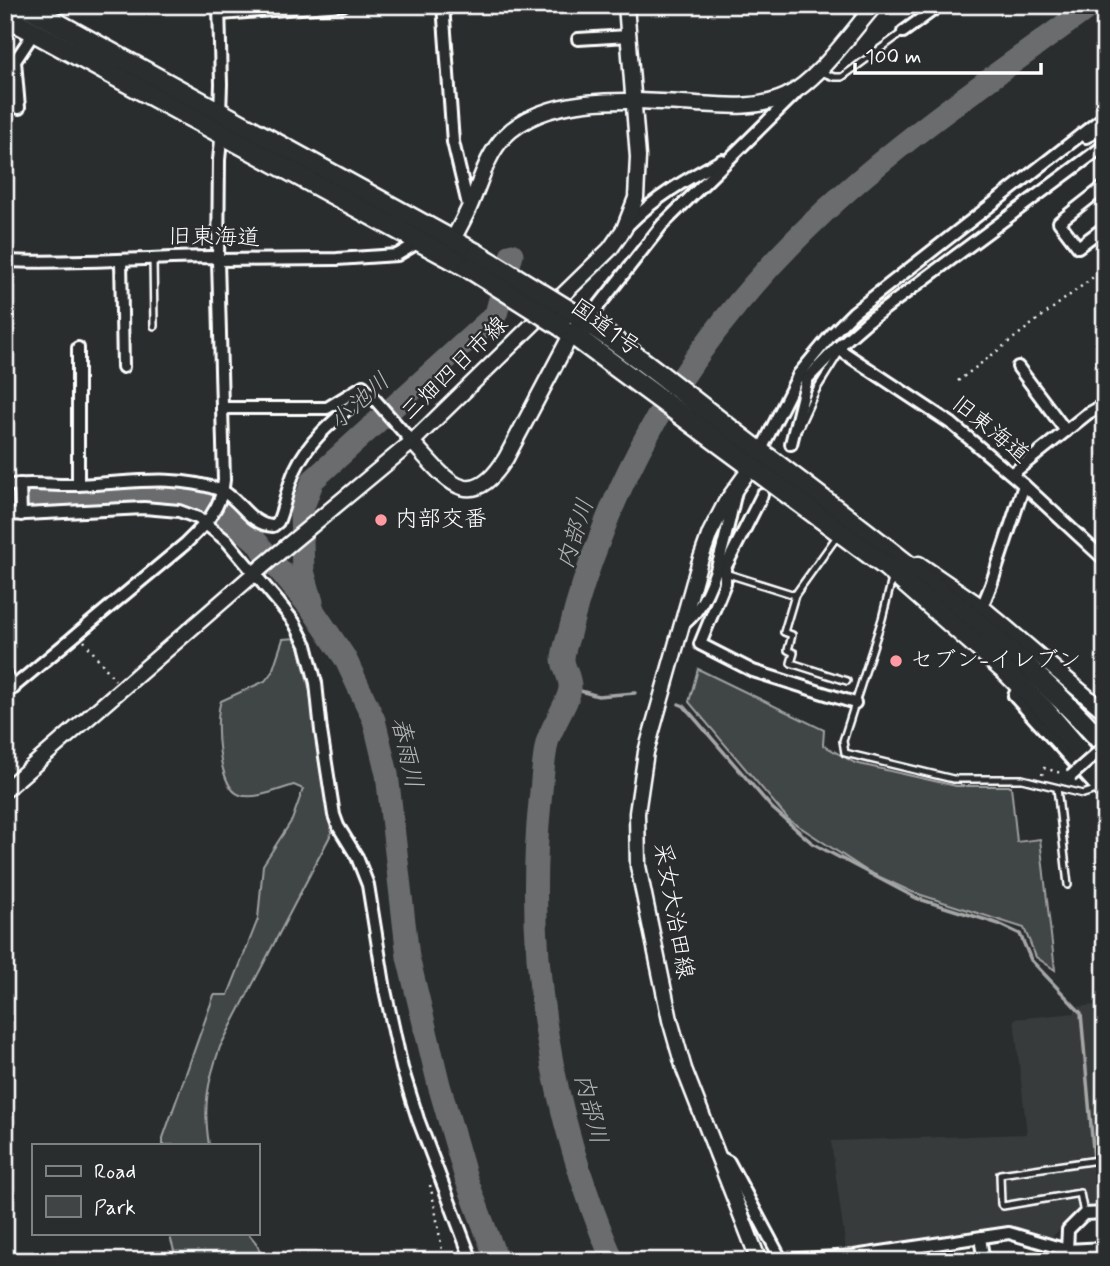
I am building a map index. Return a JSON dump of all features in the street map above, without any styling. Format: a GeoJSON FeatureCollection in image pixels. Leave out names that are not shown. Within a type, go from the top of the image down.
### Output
{"type":"FeatureCollection","features":[{"type":"Feature","properties":{"kind":"highway","name":"国道1号"},"geometry":{"type":"LineString","coordinates":[[24,5],[452,241],[473,261],[581,329],[749,454],[864,530],[973,618],[1105,745]]}},
{"type":"Feature","properties":{"kind":"highway","name":"国道1号"},"geometry":{"type":"LineString","coordinates":[[5,16],[222,132],[419,242],[473,261]]}},
{"type":"Feature","properties":{"kind":"highway","name":"国道1号"},"geometry":{"type":"LineString","coordinates":[[749,454],[840,532],[894,573],[1006,671],[1043,708],[1103,789]]}},
{"type":"Feature","properties":{"kind":"main road","name":"三畑四日市線"},"geometry":{"type":"LineString","coordinates":[[581,329],[497,472],[487,482],[471,488],[451,484],[412,442],[610,250],[624,229],[636,198],[638,157],[626,5]]}},
{"type":"Feature","properties":{"kind":"main road"},"geometry":{"type":"LineString","coordinates":[[452,241],[497,145],[524,121],[556,107],[634,101],[748,106],[784,97],[800,89],[815,74],[875,5]]}},
{"type":"Feature","properties":{"kind":"main road"},"geometry":{"type":"LineString","coordinates":[[5,790],[332,507],[412,442]]}},
{"type":"Feature","properties":{"kind":"main road","name":"采女大治田線"},"geometry":{"type":"LineString","coordinates":[[749,454],[737,488],[709,533],[646,752],[637,813],[638,866],[670,1020],[684,1069],[759,1261]]}},
{"type":"Feature","properties":{"kind":"main road"},"geometry":{"type":"LineString","coordinates":[[864,530],[982,607],[1105,712]]}},
{"type":"Feature","properties":{"kind":"main road"},"geometry":{"type":"LineString","coordinates":[[1043,708],[1105,730]]}},
{"type":"Feature","properties":{"kind":"street"},"geometry":{"type":"LineString","coordinates":[[5,673],[10,691],[208,522],[222,495],[218,260],[219,160],[222,132],[219,10],[343,5]]}},
{"type":"Feature","properties":{"kind":"street"},"geometry":{"type":"LineString","coordinates":[[443,5],[453,142],[469,209]]}},
{"type":"Feature","properties":{"kind":"street"},"geometry":{"type":"LineString","coordinates":[[903,32],[940,5]]}},
{"type":"Feature","properties":{"kind":"street"},"geometry":{"type":"LineString","coordinates":[[19,108],[15,61],[35,31]]}},
{"type":"Feature","properties":{"kind":"street"},"geometry":{"type":"LineString","coordinates":[[578,39],[628,36]]}},
{"type":"Feature","properties":{"kind":"street"},"geometry":{"type":"LineString","coordinates":[[581,329],[662,225],[815,74]]}},
{"type":"Feature","properties":{"kind":"street"},"geometry":{"type":"LineString","coordinates":[[749,454],[832,334],[854,312],[1105,116]]}},
{"type":"Feature","properties":{"kind":"street"},"geometry":{"type":"LineString","coordinates":[[1061,150],[1105,127]]}},
{"type":"Feature","properties":{"kind":"street"},"geometry":{"type":"LineString","coordinates":[[791,444],[803,376],[839,349],[868,321],[1105,145]]}},
{"type":"Feature","properties":{"kind":"street"},"geometry":{"type":"LineString","coordinates":[[624,229],[641,211],[740,150]]}},
{"type":"Feature","properties":{"kind":"street"},"geometry":{"type":"LineString","coordinates":[[1105,186],[1059,222],[1078,247],[1105,227]]}},
{"type":"Feature","properties":{"kind":"street","name":"旧東海道"},"geometry":{"type":"LineString","coordinates":[[5,261],[42,263],[212,257],[218,260],[337,259],[397,254],[419,242]]}},
{"type":"Feature","properties":{"kind":"street"},"geometry":{"type":"LineString","coordinates":[[121,260],[123,367]]}},
{"type":"Feature","properties":{"kind":"street"},"geometry":{"type":"LineString","coordinates":[[78,348],[78,485]]}},
{"type":"Feature","properties":{"kind":"street","name":"旧東海道"},"geometry":{"type":"LineString","coordinates":[[839,349],[952,424],[1012,474],[1105,560]]}},
{"type":"Feature","properties":{"kind":"street"},"geometry":{"type":"LineString","coordinates":[[1018,368],[1066,431]]}},
{"type":"Feature","properties":{"kind":"street"},"geometry":{"type":"LineString","coordinates":[[222,408],[327,408],[363,386],[412,442]]}},
{"type":"Feature","properties":{"kind":"street"},"geometry":{"type":"LineString","coordinates":[[5,486],[169,480],[193,483],[222,495],[261,523],[273,526],[278,522],[290,481],[307,449],[325,429],[369,393]]}},
{"type":"Feature","properties":{"kind":"street"},"geometry":{"type":"LineString","coordinates":[[1012,474],[1105,404]]}},
{"type":"Feature","properties":{"kind":"street"},"geometry":{"type":"LineString","coordinates":[[982,607],[1024,485]]}},
{"type":"Feature","properties":{"kind":"street"},"geometry":{"type":"LineString","coordinates":[[20,487],[21,513]]}},
{"type":"Feature","properties":{"kind":"street"},"geometry":{"type":"LineString","coordinates":[[737,488],[723,569],[724,583],[700,644],[753,671],[855,703]]}},
{"type":"Feature","properties":{"kind":"street"},"geometry":{"type":"LineString","coordinates":[[682,625],[692,618],[723,569],[762,495]]}},
{"type":"Feature","properties":{"kind":"street"},"geometry":{"type":"LineString","coordinates":[[5,515],[144,508],[179,511],[198,518],[208,522],[259,570],[294,622],[311,660],[334,815],[357,857],[368,885],[385,990],[402,1068],[418,1119],[472,1261]]}},
{"type":"Feature","properties":{"kind":"street"},"geometry":{"type":"LineString","coordinates":[[1019,686],[1014,696],[1103,789]]}},
{"type":"Feature","properties":{"kind":"street"},"geometry":{"type":"LineString","coordinates":[[1071,776],[1105,745]]}},
{"type":"Feature","properties":{"kind":"street"},"geometry":{"type":"LineString","coordinates":[[716,1155],[729,1162],[782,1260],[854,1256],[1009,1233],[1019,1234],[1072,1254],[1105,1248]]}},
{"type":"Feature","properties":{"kind":"street"},"geometry":{"type":"LineString","coordinates":[[1072,1254],[1068,1230],[1084,1214],[1105,1213]]}},
{"type":"Feature","properties":{"kind":"street"},"geometry":{"type":"LineString","coordinates":[[980,1238],[984,1261]]}},
{"type":"Feature","properties":{"kind":"lane"},"geometry":{"type":"LineString","coordinates":[[815,74],[842,77],[903,32]]}},
{"type":"Feature","properties":{"kind":"lane"},"geometry":{"type":"LineString","coordinates":[[5,112],[19,108]]}},
{"type":"Feature","properties":{"kind":"lane"},"geometry":{"type":"LineString","coordinates":[[153,258],[154,326]]}},
{"type":"Feature","properties":{"kind":"lane"},"geometry":{"type":"LineString","coordinates":[[791,444],[839,349]]}},
{"type":"Feature","properties":{"kind":"lane"},"geometry":{"type":"LineString","coordinates":[[840,532],[795,595],[784,632],[792,635],[788,650],[794,653],[791,663],[847,681]]}},
{"type":"Feature","properties":{"kind":"lane"},"geometry":{"type":"LineString","coordinates":[[723,569],[795,595]]}},
{"type":"Feature","properties":{"kind":"lane"},"geometry":{"type":"LineString","coordinates":[[894,573],[843,741],[845,753],[953,779],[1022,779],[1083,794],[1103,789]]}},
{"type":"Feature","properties":{"kind":"lane"},"geometry":{"type":"LineString","coordinates":[[1057,788],[1068,885]]}},
{"type":"Feature","properties":{"kind":"lane"},"geometry":{"type":"LineString","coordinates":[[1084,1214],[1080,1193],[1003,1206],[1000,1174],[1105,1158]]}},
{"type":"Feature","properties":{"kind":"path"},"geometry":{"type":"LineString","coordinates":[[958,381],[1105,268]]}},
{"type":"Feature","properties":{"kind":"path"},"geometry":{"type":"LineString","coordinates":[[78,633],[117,681]]}},
{"type":"Feature","properties":{"kind":"path"},"geometry":{"type":"LineString","coordinates":[[1042,775],[1044,768],[1071,776]]}},
{"type":"Feature","properties":{"kind":"path"},"geometry":{"type":"LineString","coordinates":[[428,1178],[438,1217],[444,1261]]}},
{"type":"Feature","properties":{"kind":"shaded area"},"geometry":{"type":"Polygon","coordinates":[[[1105,1004],[1105,1209],[1080,1211],[1052,1237],[1012,1228],[846,1250],[831,1141],[1027,1134],[1014,1019],[1075,1013],[1075,1007],[1105,1004]]]}},
{"type":"Feature","properties":{"kind":"green space"},"geometry":{"type":"Polygon","coordinates":[[[297,638],[327,761],[336,816],[330,836],[220,1047],[207,1095],[209,1144],[163,1144],[214,995],[228,995],[258,919],[263,865],[292,820],[303,789],[294,785],[253,796],[240,795],[233,790],[222,767],[218,737],[221,701],[265,681],[272,672],[283,639],[297,638]]]}},
{"type":"Feature","properties":{"kind":"green space"},"geometry":{"type":"Polygon","coordinates":[[[698,669],[824,730],[823,745],[855,763],[956,786],[1011,786],[1017,842],[1040,839],[1055,970],[1036,957],[1024,928],[912,892],[867,871],[788,819],[689,702],[698,669]]]}},
{"type":"Feature","properties":{"kind":"green space"},"geometry":{"type":"Polygon","coordinates":[[[169,1234],[249,1234],[257,1244],[263,1261],[177,1261],[169,1234]]]}},
{"type":"Feature","properties":{"kind":"waterway","name":"内部川"},"geometry":{"type":"LineString","coordinates":[[613,1261],[591,1206],[558,1093],[547,1036],[536,919],[536,860],[546,750],[549,737],[569,694],[570,684],[563,662],[564,652],[596,549],[619,491],[666,403],[694,361],[756,282],[790,245],[857,182],[956,104],[1092,5]]}},
{"type":"Feature","properties":{"kind":"waterway","name":"小池川"},"geometry":{"type":"LineString","coordinates":[[312,602],[303,571],[301,512],[313,480],[496,314],[512,254]]}},
{"type":"Feature","properties":{"kind":"waterway","name":"春雨川"},"geometry":{"type":"LineString","coordinates":[[5,503],[158,497],[187,500],[208,506],[227,516],[255,540],[314,612],[345,658],[374,720],[387,774],[408,957],[439,1085],[466,1178],[497,1261]]}},
{"type":"Feature","properties":{"kind":"waterway"},"geometry":{"type":"LineString","coordinates":[[570,688],[598,696],[635,693]]}},
{"type":"Feature","properties":{"kind":"waterway"},"geometry":{"type":"LineString","coordinates":[[679,704],[684,706],[772,808],[812,843],[916,898],[999,924],[1020,934],[1031,960],[1081,1013],[1094,1160]]}},
{"type":"Feature","properties":{"kind":"place","name":"内部交番"},"geometry":{"type":"Point","coordinates":[381,520]}},
{"type":"Feature","properties":{"kind":"place","name":"セブン-イレブン"},"geometry":{"type":"Point","coordinates":[896,661]}}]}
